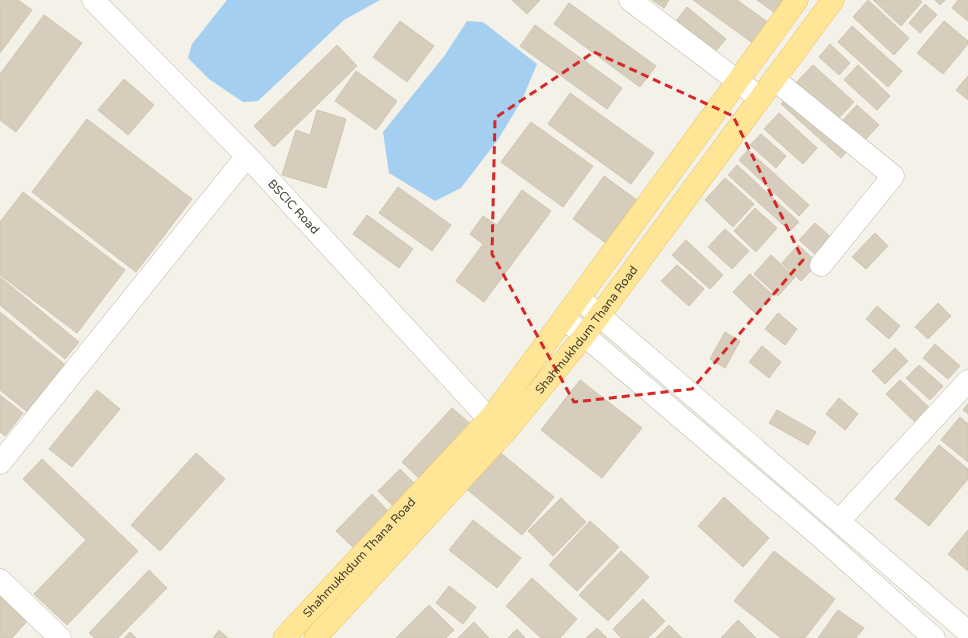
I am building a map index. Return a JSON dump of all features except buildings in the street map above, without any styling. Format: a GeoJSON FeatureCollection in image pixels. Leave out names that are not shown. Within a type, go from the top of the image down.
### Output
{"type":"FeatureCollection","features":[{"type":"Feature","properties":{"kind":"main road","name":"Shahmukhdum Thana Road"},"geometry":{"type":"LineString","coordinates":[[284,638],[489,418],[579,298],[736,80],[797,0]]}},
{"type":"Feature","properties":{"kind":"main road","name":"Shahmukhdum Thana Road"},"geometry":{"type":"LineString","coordinates":[[315,638],[506,431],[584,336],[833,0]]}},
{"type":"Feature","properties":{"kind":"street","name":"BSCIC Road"},"geometry":{"type":"LineString","coordinates":[[93,0],[247,156],[489,418]]}},
{"type":"Feature","properties":{"kind":"street"},"geometry":{"type":"LineString","coordinates":[[630,0],[760,98]]}},
{"type":"Feature","properties":{"kind":"street"},"geometry":{"type":"LineString","coordinates":[[774,78],[894,176],[821,265]]}},
{"type":"Feature","properties":{"kind":"street"},"geometry":{"type":"LineString","coordinates":[[0,463],[247,156]]}},
{"type":"Feature","properties":{"kind":"street"},"geometry":{"type":"LineString","coordinates":[[579,298],[968,632]]}},
{"type":"Feature","properties":{"kind":"street"},"geometry":{"type":"LineString","coordinates":[[564,318],[823,539],[934,638]]}},
{"type":"Feature","properties":{"kind":"street"},"geometry":{"type":"LineString","coordinates":[[839,521],[968,381]]}},
{"type":"Feature","properties":{"kind":"street"},"geometry":{"type":"LineString","coordinates":[[0,580],[60,638]]}},
{"type":"Feature","properties":{"kind":"highlighted area"},"geometry":{"type":"Polygon","coordinates":[[[594,52],[733,116],[803,260],[692,389],[574,402],[492,254],[495,118],[594,52]]]}},
{"type":"Feature","properties":{"kind":"water"},"geometry":{"type":"Polygon","coordinates":[[[227,0],[380,0],[344,20],[258,101],[243,102],[209,79],[188,58],[192,44],[227,0]]]}},
{"type":"Feature","properties":{"kind":"water"},"geometry":{"type":"Polygon","coordinates":[[[467,21],[483,22],[537,64],[522,100],[497,141],[461,188],[435,201],[389,173],[383,132],[445,55],[467,21]]]}}]}
